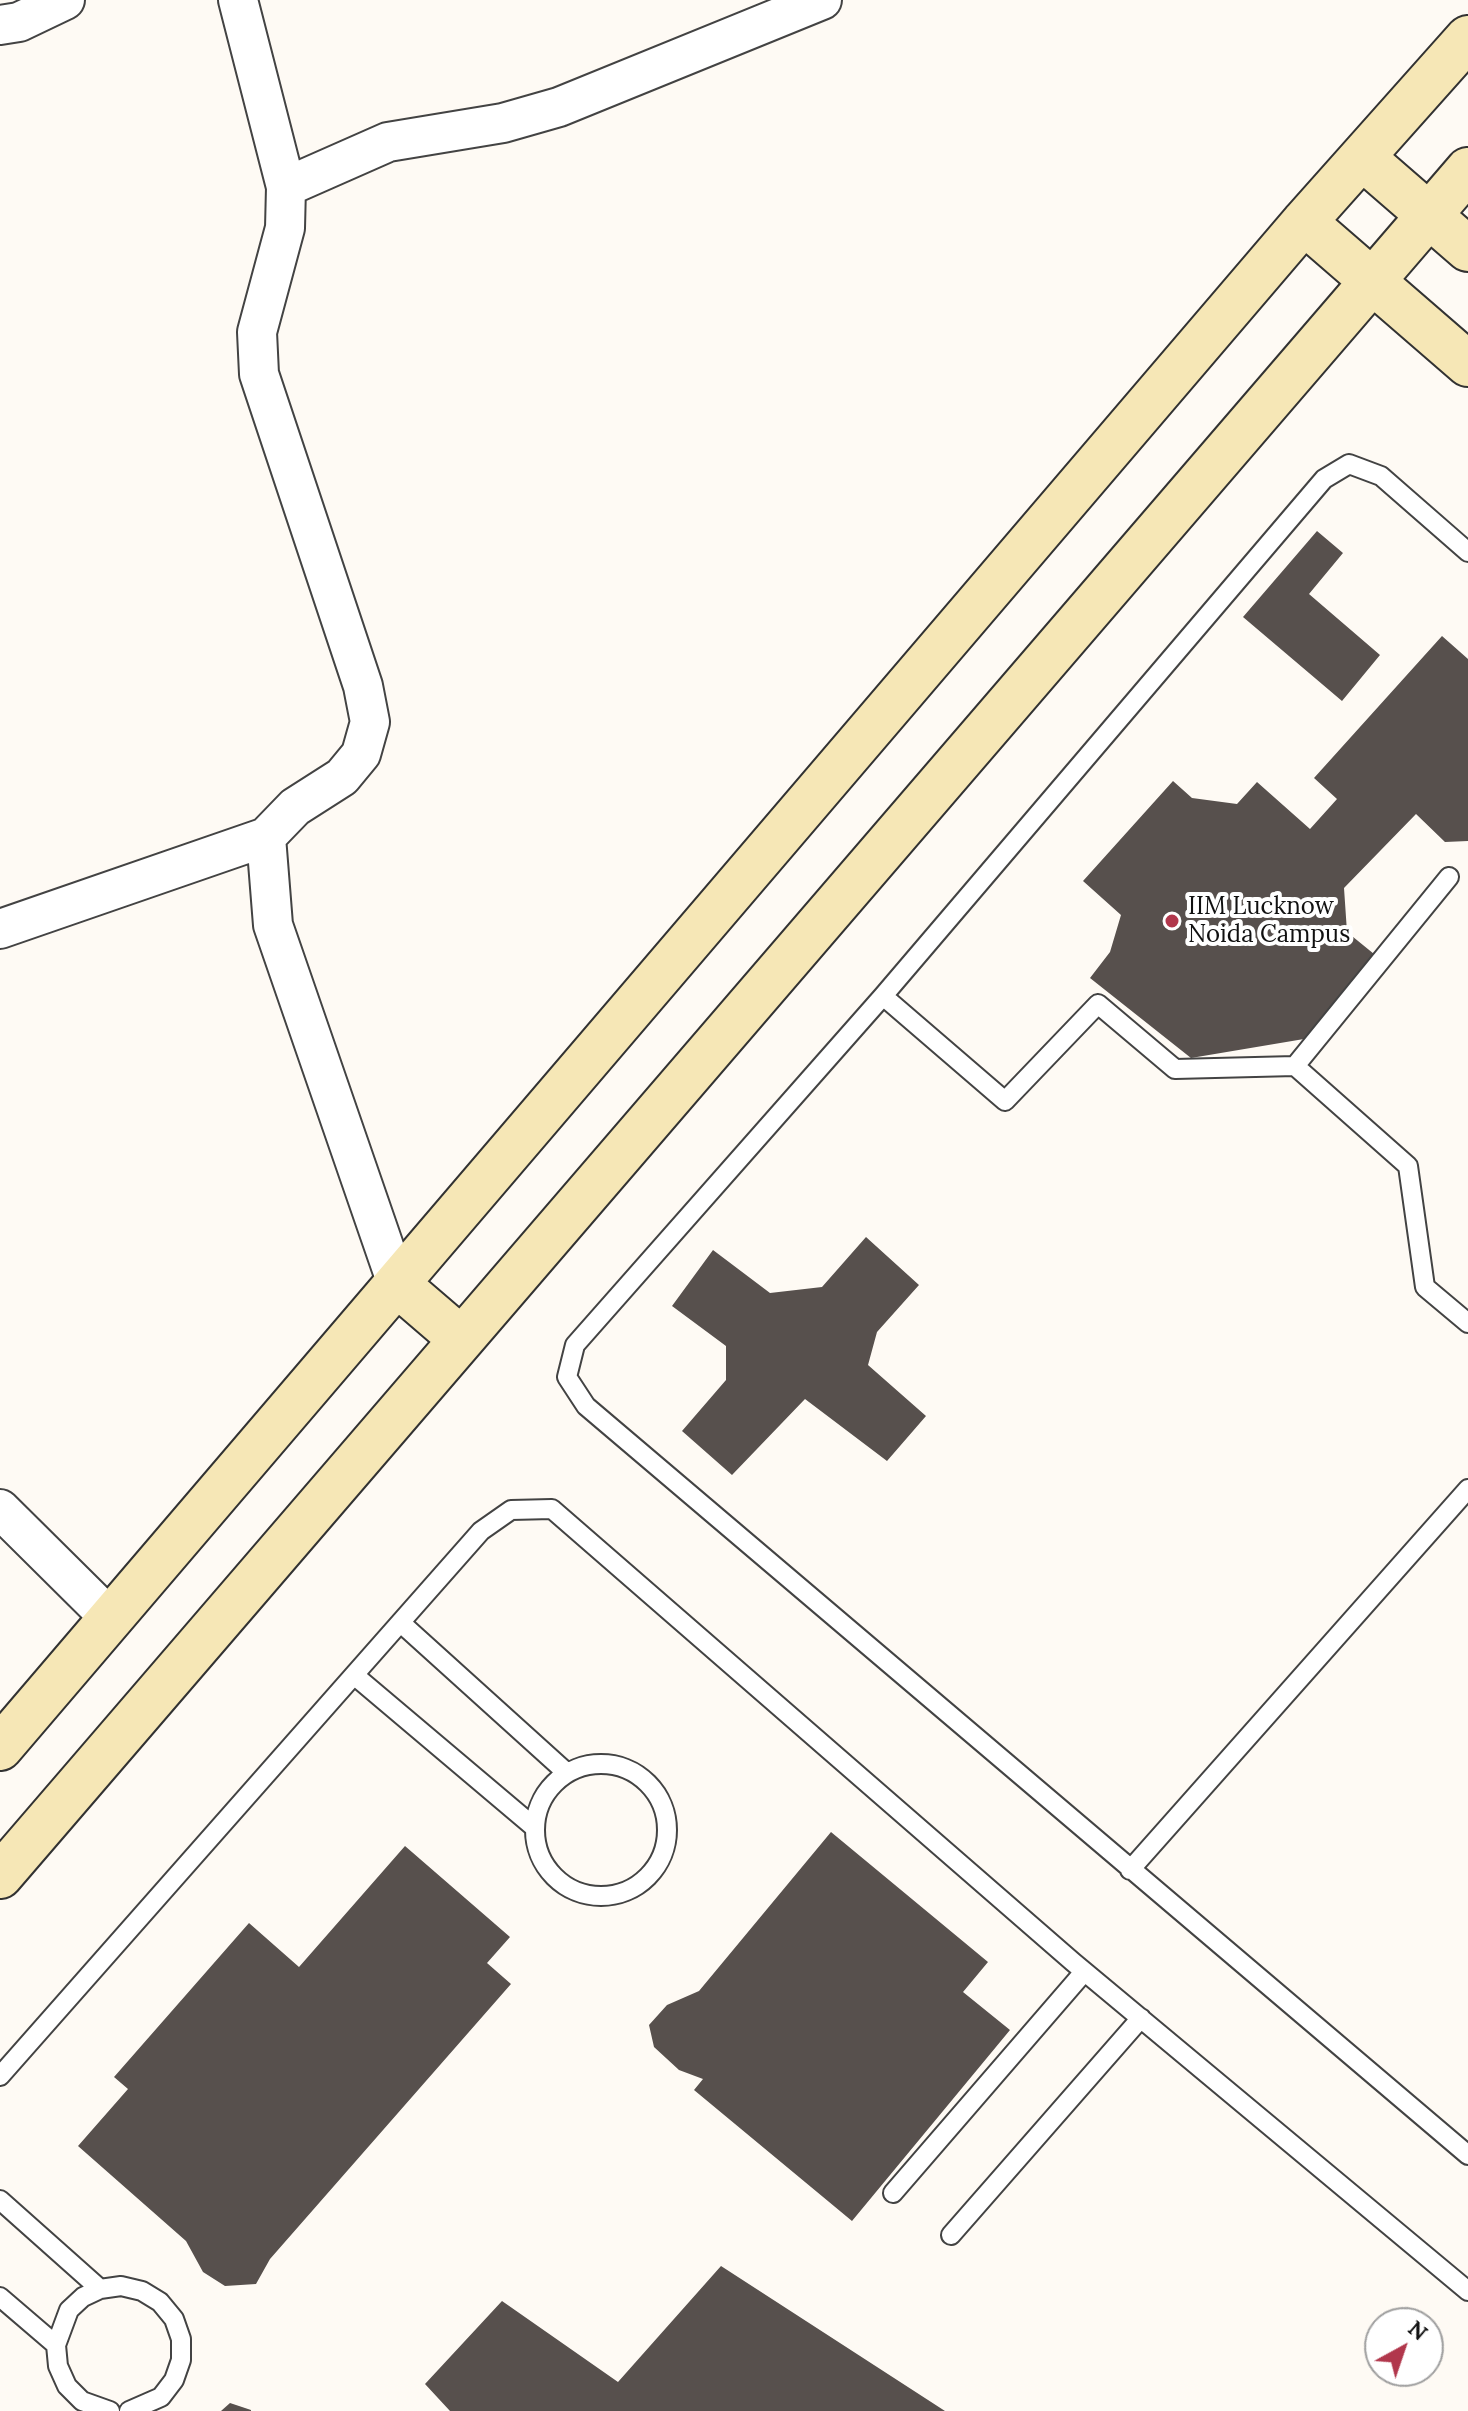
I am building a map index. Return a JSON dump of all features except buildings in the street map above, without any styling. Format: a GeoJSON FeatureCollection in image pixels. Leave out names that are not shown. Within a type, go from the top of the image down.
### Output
{"type":"FeatureCollection","features":[{"type":"Feature","properties":{"kind":"street"},"geometry":{"type":"LineString","coordinates":[[0,25],[19,22],[65,0]]}},
{"type":"Feature","properties":{"kind":"street"},"geometry":{"type":"LineString","coordinates":[[0,929],[266,837],[295,807],[342,777],[361,754],[370,722],[363,686],[259,374],[257,332],[285,228],[286,187],[238,0]]}},
{"type":"Feature","properties":{"kind":"street"},"geometry":{"type":"LineString","coordinates":[[286,187],[388,142],[503,123],[559,107],[822,0]]}},
{"type":"Feature","properties":{"kind":"street"},"geometry":{"type":"LineString","coordinates":[[0,1748],[1304,222],[1468,38]]}},
{"type":"Feature","properties":{"kind":"street"},"geometry":{"type":"LineString","coordinates":[[1363,158],[1468,249]]}},
{"type":"Feature","properties":{"kind":"street"},"geometry":{"type":"LineString","coordinates":[[0,1876],[1468,170]]}},
{"type":"Feature","properties":{"kind":"street"},"geometry":{"type":"LineString","coordinates":[[1304,222],[1468,364]]}},
{"type":"Feature","properties":{"kind":"street"},"geometry":{"type":"LineString","coordinates":[[266,837],[273,925],[397,1284],[461,1339]]}},
{"type":"Feature","properties":{"kind":"street"},"geometry":{"type":"LineString","coordinates":[[0,1509],[111,1619]]}},
{"type":"Feature","properties":{"kind":"lane"},"geometry":{"type":"LineString","coordinates":[[1468,552],[1381,476],[1349,464],[1324,479],[883,996],[575,1345],[567,1377],[586,1406],[1468,2155]]}},
{"type":"Feature","properties":{"kind":"lane"},"geometry":{"type":"LineString","coordinates":[[1295,1066],[1449,877]]}},
{"type":"Feature","properties":{"kind":"lane"},"geometry":{"type":"LineString","coordinates":[[883,996],[1005,1101],[1098,1004],[1175,1069],[1295,1066],[1408,1166],[1425,1287],[1468,1323]]}},
{"type":"Feature","properties":{"kind":"lane"},"geometry":{"type":"LineString","coordinates":[[1130,1870],[1468,1489]]}},
{"type":"Feature","properties":{"kind":"lane"},"geometry":{"type":"LineString","coordinates":[[0,2076],[481,1531],[511,1510],[552,1509],[1084,1972],[1468,2291]]}},
{"type":"Feature","properties":{"kind":"lane"},"geometry":{"type":"LineString","coordinates":[[401,1623],[567,1773]]}},
{"type":"Feature","properties":{"kind":"lane"},"geometry":{"type":"LineString","coordinates":[[354,1675],[534,1827]]}},
{"type":"Feature","properties":{"kind":"lane"},"geometry":{"type":"LineString","coordinates":[[610,1764],[631,1771],[649,1784],[662,1803],[668,1824],[666,1846],[657,1866],[643,1882],[624,1893],[602,1896],[581,1893],[562,1883],[546,1868],[537,1848],[534,1827],[539,1805],[551,1787],[567,1773],[588,1765],[610,1764]]}},
{"type":"Feature","properties":{"kind":"lane"},"geometry":{"type":"LineString","coordinates":[[893,2193],[1084,1972]]}},
{"type":"Feature","properties":{"kind":"lane"},"geometry":{"type":"LineString","coordinates":[[951,2235],[1141,2018]]}},
{"type":"Feature","properties":{"kind":"lane"},"geometry":{"type":"LineString","coordinates":[[0,2200],[100,2289]]}},
{"type":"Feature","properties":{"kind":"lane"},"geometry":{"type":"LineString","coordinates":[[110,2411],[82,2401],[67,2386],[58,2366],[56,2345],[69,2310],[100,2289],[121,2286],[142,2291],[160,2302],[174,2319],[181,2339],[181,2360],[174,2380],[161,2397],[129,2411]]}},
{"type":"Feature","properties":{"kind":"lane"},"geometry":{"type":"LineString","coordinates":[[0,2297],[56,2345]]}},
{"type":"Feature","properties":{"kind":"place","name":"IIM Lucknow Noida Campus"},"geometry":{"type":"Point","coordinates":[1172,921]}}]}
